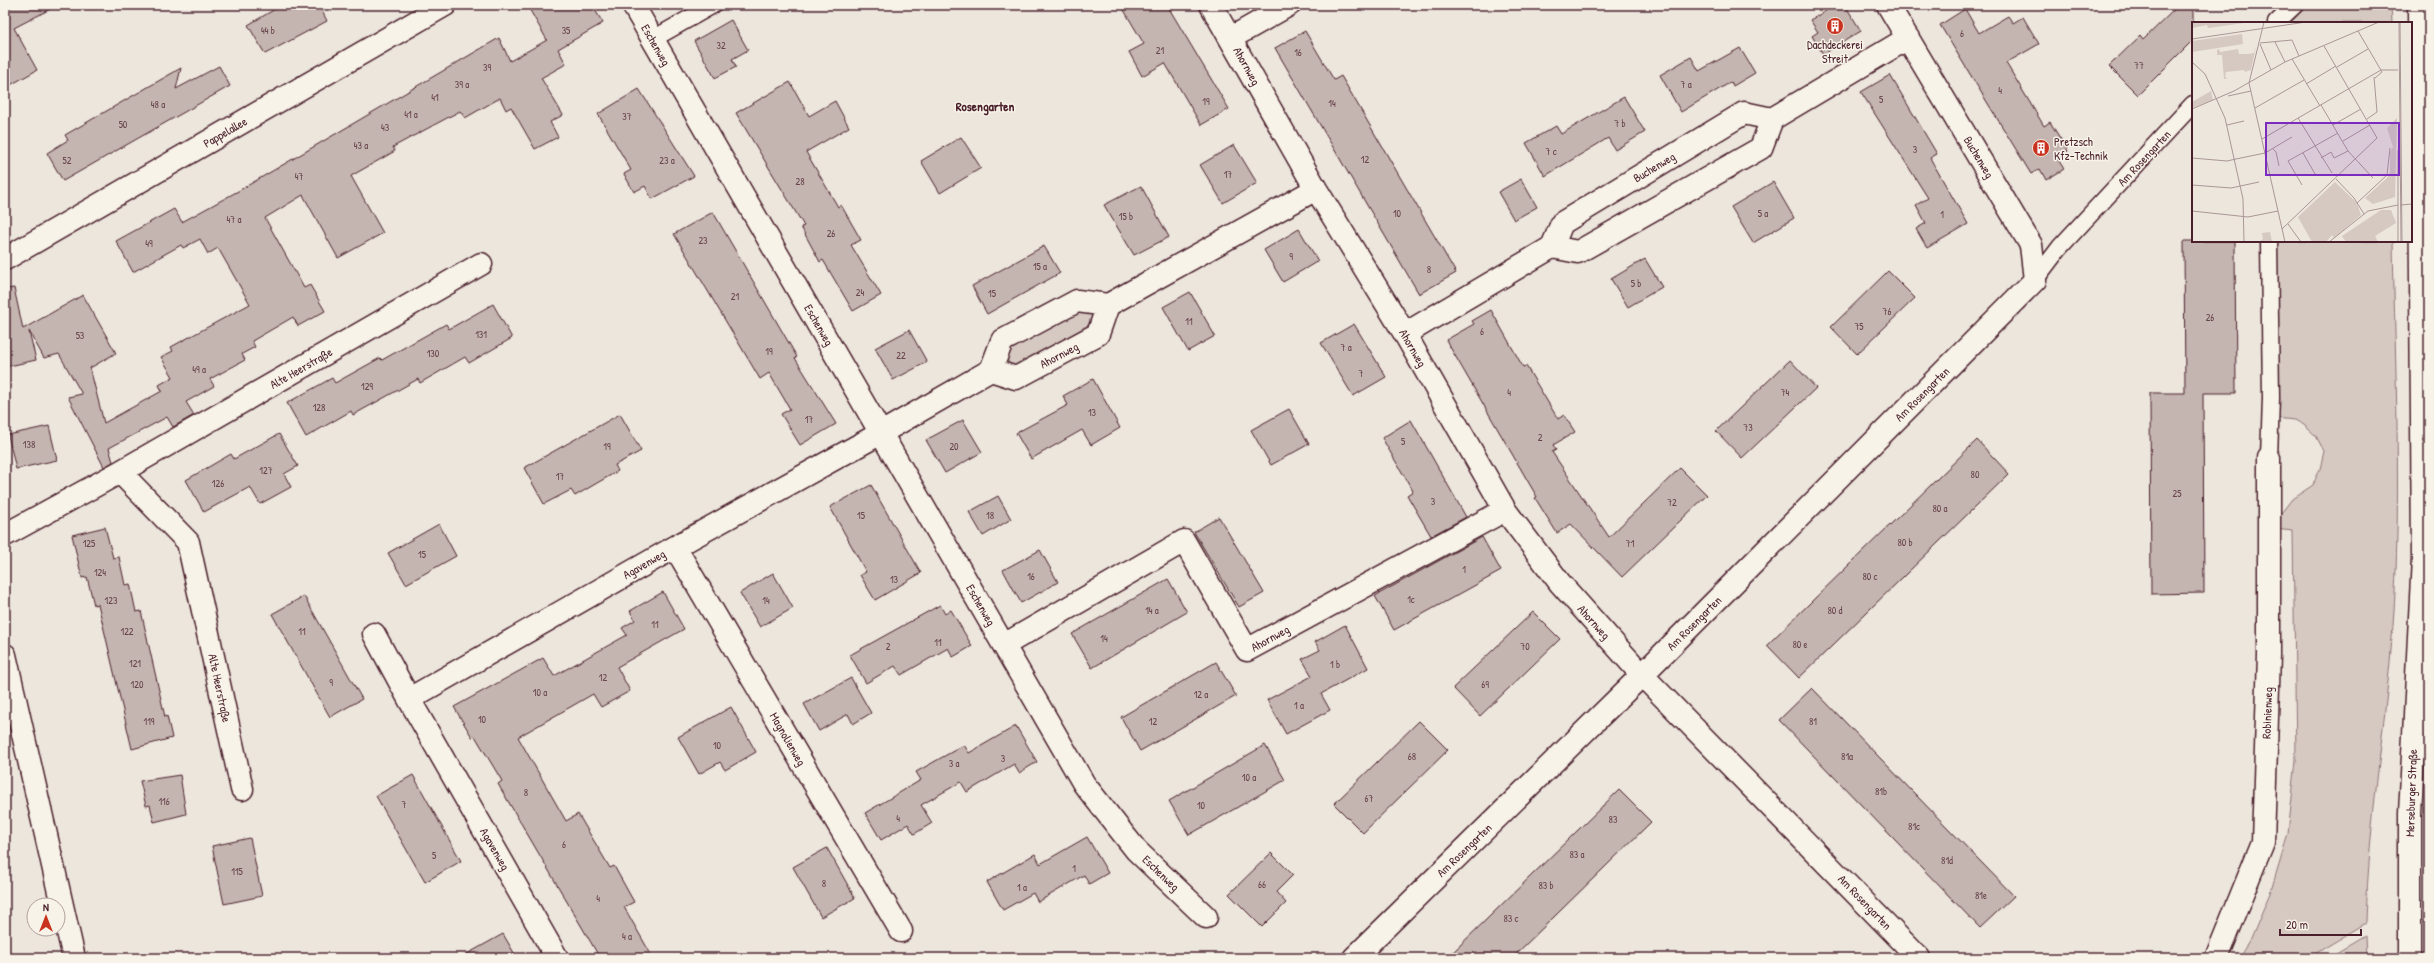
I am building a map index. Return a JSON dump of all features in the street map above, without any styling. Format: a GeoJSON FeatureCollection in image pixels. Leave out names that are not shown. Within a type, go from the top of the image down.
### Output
{"type":"FeatureCollection","features":[{"type":"Feature","properties":{"kind":"street","name":"Pappelallee"},"geometry":{"type":"LineString","coordinates":[[5,259],[445,5]]}},
{"type":"Feature","properties":{"kind":"street","name":"Eschenweg"},"geometry":{"type":"LineString","coordinates":[[633,5],[1084,784],[1136,850],[1206,917]]}},
{"type":"Feature","properties":{"kind":"street","name":"Ahornweg"},"geometry":{"type":"LineString","coordinates":[[1211,5],[1316,189],[1405,334],[1505,510],[1560,583],[1642,675]]}},
{"type":"Feature","properties":{"kind":"street"},"geometry":{"type":"LineString","coordinates":[[1231,38],[1289,5]]}},
{"type":"Feature","properties":{"kind":"street","name":"Buchenweg"},"geometry":{"type":"LineString","coordinates":[[1888,5],[2031,245],[2035,280]]}},
{"type":"Feature","properties":{"kind":"street","name":"Merseburger Straße"},"geometry":{"type":"LineString","coordinates":[[2410,958],[2410,814],[2423,558],[2419,5]]}},
{"type":"Feature","properties":{"kind":"street"},"geometry":{"type":"LineString","coordinates":[[1405,334],[1552,247],[1578,252],[1761,148],[1772,119],[1908,38]]}},
{"type":"Feature","properties":{"kind":"street","name":"Buchenweg"},"geometry":{"type":"LineString","coordinates":[[1552,247],[1562,223],[1744,112],[1772,119]]}},
{"type":"Feature","properties":{"kind":"street"},"geometry":{"type":"LineString","coordinates":[[881,433],[991,370],[1002,341],[1077,301],[1108,305],[1316,189]]}},
{"type":"Feature","properties":{"kind":"street","name":"Alte Heerstraße"},"geometry":{"type":"LineString","coordinates":[[5,535],[120,472],[481,264]]}},
{"type":"Feature","properties":{"kind":"street","name":"Am Rosengarten"},"geometry":{"type":"LineString","coordinates":[[1354,958],[1642,675],[2035,280]]}},
{"type":"Feature","properties":{"kind":"street","name":"Ahornweg"},"geometry":{"type":"LineString","coordinates":[[991,370],[1016,378],[1098,334],[1108,305]]}},
{"type":"Feature","properties":{"kind":"street","name":"Agavenweg"},"geometry":{"type":"LineString","coordinates":[[409,699],[674,547],[881,433]]}},
{"type":"Feature","properties":{"kind":"street","name":"Robinienweg"},"geometry":{"type":"LineString","coordinates":[[2216,958],[2263,842],[2268,663],[2269,458]]}},
{"type":"Feature","properties":{"kind":"street","name":"Alte Heerstraße"},"geometry":{"type":"LineString","coordinates":[[120,472],[188,542],[242,789]]}},
{"type":"Feature","properties":{"kind":"street","name":"Ahornweg"},"geometry":{"type":"LineString","coordinates":[[1004,645],[1184,541],[1247,650],[1505,510]]}},
{"type":"Feature","properties":{"kind":"street","name":"Magnolienweg"},"geometry":{"type":"LineString","coordinates":[[674,547],[901,931]]}},
{"type":"Feature","properties":{"kind":"street","name":"Agavenweg"},"geometry":{"type":"LineString","coordinates":[[374,634],[409,699],[557,958]]}},
{"type":"Feature","properties":{"kind":"street"},"geometry":{"type":"LineString","coordinates":[[5,656],[74,958]]}},
{"type":"Feature","properties":{"kind":"street","name":"Am Rosengarten"},"geometry":{"type":"LineString","coordinates":[[1642,675],[1919,958]]}},
{"type":"Feature","properties":{"kind":"lane"},"geometry":{"type":"LineString","coordinates":[[653,40],[713,5]]}},
{"type":"Feature","properties":{"kind":"lane"},"geometry":{"type":"LineString","coordinates":[[2277,22],[2295,5]]}},
{"type":"Feature","properties":{"kind":"lane","name":"Am Rosengarten"},"geometry":{"type":"LineString","coordinates":[[2035,280],[2060,247],[2192,105]]}},
{"type":"Feature","properties":{"kind":"lane"},"geometry":{"type":"LineString","coordinates":[[2269,242],[2271,398],[2269,458]]}},
{"type":"Feature","properties":{"kind":"shaded area"},"geometry":{"type":"Polygon","coordinates":[[[2308,5],[2391,5],[2392,22],[2291,22],[2308,5]]]}},
{"type":"Feature","properties":{"kind":"shaded area"},"geometry":{"type":"Polygon","coordinates":[[[2277,242],[2393,242],[2397,434],[2396,578],[2390,663],[2370,848],[2366,923],[2308,958],[2239,958],[2251,939],[2270,894],[2288,834],[2296,760],[2293,531],[2275,529],[2282,512],[2292,499],[2313,485],[2320,469],[2324,451],[2316,436],[2304,425],[2295,420],[2275,418],[2277,242]]]}},
{"type":"Feature","properties":{"kind":"shaded area"},"geometry":{"type":"Polygon","coordinates":[[[1082,311],[1089,311],[1093,317],[1090,324],[1018,366],[1010,365],[1006,356],[1011,349],[1082,311]]]}},
{"type":"Feature","properties":{"kind":"shaded area"},"geometry":{"type":"Polygon","coordinates":[[[2429,709],[2429,899],[2426,870],[2424,802],[2429,709]]]}},
{"type":"Feature","properties":{"kind":"shaded area"},"geometry":{"type":"Polygon","coordinates":[[[2365,936],[2366,958],[2326,958],[2331,956],[2365,936]]]}},
{"type":"Feature","properties":{"kind":"building"},"geometry":{"type":"Polygon","coordinates":[[[5,5],[58,5],[14,28],[37,70],[5,88],[5,5]]]}},
{"type":"Feature","properties":{"kind":"building"},"geometry":{"type":"Polygon","coordinates":[[[282,5],[319,5],[327,21],[265,54],[248,25],[282,5]]]}},
{"type":"Feature","properties":{"kind":"building"},"geometry":{"type":"Polygon","coordinates":[[[527,5],[592,5],[603,23],[558,49],[566,64],[541,78],[563,115],[550,122],[558,137],[535,149],[511,107],[506,110],[500,98],[465,118],[460,111],[393,147],[395,151],[351,176],[383,233],[338,258],[303,195],[265,218],[304,288],[310,285],[325,311],[298,326],[293,317],[252,341],[255,347],[242,354],[245,360],[210,379],[214,386],[186,402],[194,415],[173,427],[167,417],[109,448],[113,462],[104,467],[68,397],[82,394],[59,354],[44,358],[29,331],[36,360],[5,367],[5,289],[14,288],[23,329],[83,295],[116,353],[90,368],[104,423],[162,391],[159,385],[173,377],[161,357],[173,351],[171,347],[250,304],[218,248],[208,254],[200,239],[183,248],[181,245],[133,272],[116,241],[174,209],[182,222],[240,190],[499,38],[510,61],[547,40],[527,5]]]}},
{"type":"Feature","properties":{"kind":"building"},"geometry":{"type":"Polygon","coordinates":[[[1121,5],[1167,5],[1229,109],[1201,125],[1165,63],[1142,76],[1129,52],[1144,44],[1121,5]]]}},
{"type":"Feature","properties":{"kind":"building","name":"Dachdeckerei Streit"},"geometry":{"type":"Polygon","coordinates":[[[1836,5],[1845,5],[1861,31],[1823,54],[1812,36],[1818,32],[1810,20],[1836,5]]]}},
{"type":"Feature","properties":{"kind":"building"},"geometry":{"type":"Polygon","coordinates":[[[2179,5],[2193,5],[2192,41],[2138,95],[2109,66],[2140,36],[2143,40],[2179,5]]]}},
{"type":"Feature","properties":{"kind":"building"},"geometry":{"type":"Polygon","coordinates":[[[1965,9],[1979,33],[2008,16],[2013,23],[2023,17],[2039,44],[2006,63],[2044,126],[2050,122],[2068,151],[2057,158],[2064,169],[2046,180],[2040,169],[2031,174],[1940,25],[1965,9]]]}},
{"type":"Feature","properties":{"kind":"building"},"geometry":{"type":"Polygon","coordinates":[[[731,20],[748,50],[732,59],[736,67],[715,78],[694,41],[731,20]]]}},
{"type":"Feature","properties":{"kind":"building"},"geometry":{"type":"Polygon","coordinates":[[[1305,31],[1334,80],[1341,76],[1456,273],[1419,294],[1275,48],[1305,31]]]}},
{"type":"Feature","properties":{"kind":"building"},"geometry":{"type":"Polygon","coordinates":[[[1740,48],[1755,73],[1733,86],[1731,82],[1681,112],[1660,75],[1691,57],[1699,71],[1740,48]]]}},
{"type":"Feature","properties":{"kind":"building"},"geometry":{"type":"Polygon","coordinates":[[[219,66],[230,86],[63,181],[47,153],[68,140],[65,135],[181,68],[176,89],[219,66]]]}},
{"type":"Feature","properties":{"kind":"building"},"geometry":{"type":"Polygon","coordinates":[[[1890,75],[1937,154],[1930,158],[1968,224],[1927,248],[1916,229],[1926,223],[1916,205],[1928,198],[1861,92],[1890,75]]]}},
{"type":"Feature","properties":{"kind":"building"},"geometry":{"type":"Polygon","coordinates":[[[790,82],[809,116],[835,101],[849,127],[806,152],[838,207],[841,205],[861,240],[851,245],[881,295],[853,311],[823,260],[820,262],[801,227],[804,226],[736,113],[790,82]]]}},
{"type":"Feature","properties":{"kind":"building"},"geometry":{"type":"Polygon","coordinates":[[[639,89],[694,176],[652,199],[645,186],[634,192],[624,174],[631,170],[598,114],[639,89]]]}},
{"type":"Feature","properties":{"kind":"building"},"geometry":{"type":"Polygon","coordinates":[[[1624,97],[1645,132],[1615,150],[1608,138],[1545,176],[1526,143],[1556,126],[1561,134],[1624,97]]]}},
{"type":"Feature","properties":{"kind":"building"},"geometry":{"type":"Polygon","coordinates":[[[961,137],[981,168],[940,193],[921,161],[961,137]]]}},
{"type":"Feature","properties":{"kind":"building"},"geometry":{"type":"Polygon","coordinates":[[[1234,145],[1257,183],[1223,203],[1200,165],[1234,145]]]}},
{"type":"Feature","properties":{"kind":"building"},"geometry":{"type":"Polygon","coordinates":[[[1521,179],[1537,207],[1514,220],[1498,192],[1521,179]]]}},
{"type":"Feature","properties":{"kind":"building"},"geometry":{"type":"Polygon","coordinates":[[[1773,182],[1794,218],[1753,243],[1731,207],[1773,182]]]}},
{"type":"Feature","properties":{"kind":"building"},"geometry":{"type":"Polygon","coordinates":[[[1141,186],[1169,237],[1134,255],[1104,205],[1141,186]]]}},
{"type":"Feature","properties":{"kind":"building"},"geometry":{"type":"Polygon","coordinates":[[[713,212],[797,357],[795,358],[836,424],[800,445],[781,414],[790,409],[769,373],[760,379],[674,234],[713,212]]]}},
{"type":"Feature","properties":{"kind":"building"},"geometry":{"type":"Polygon","coordinates":[[[1299,229],[1318,261],[1283,282],[1264,250],[1299,229]]]}},
{"type":"Feature","properties":{"kind":"building"},"geometry":{"type":"Polygon","coordinates":[[[2184,241],[2235,242],[2236,393],[2203,393],[2204,593],[2151,594],[2150,393],[2185,393],[2184,241]]]}},
{"type":"Feature","properties":{"kind":"building"},"geometry":{"type":"Polygon","coordinates":[[[1044,246],[1060,273],[987,314],[972,286],[1044,246]]]}},
{"type":"Feature","properties":{"kind":"building"},"geometry":{"type":"Polygon","coordinates":[[[1645,259],[1662,287],[1628,307],[1611,279],[1645,259]]]}},
{"type":"Feature","properties":{"kind":"building"},"geometry":{"type":"Polygon","coordinates":[[[1888,271],[1915,298],[1857,354],[1831,327],[1888,271]]]}},
{"type":"Feature","properties":{"kind":"building"},"geometry":{"type":"Polygon","coordinates":[[[1190,292],[1215,336],[1188,351],[1163,307],[1190,292]]]}},
{"type":"Feature","properties":{"kind":"building"},"geometry":{"type":"Polygon","coordinates":[[[493,304],[512,338],[469,363],[465,357],[420,383],[418,379],[353,415],[351,411],[306,437],[287,403],[332,378],[335,383],[380,358],[382,360],[446,324],[449,329],[493,304]]]}},
{"type":"Feature","properties":{"kind":"building"},"geometry":{"type":"Polygon","coordinates":[[[1491,310],[1523,367],[1526,366],[1558,419],[1564,415],[1575,432],[1553,445],[1556,450],[1552,452],[1609,537],[1680,468],[1707,495],[1622,577],[1571,524],[1557,533],[1535,498],[1537,497],[1446,340],[1474,324],[1472,321],[1491,310]]]}},
{"type":"Feature","properties":{"kind":"building"},"geometry":{"type":"Polygon","coordinates":[[[1354,324],[1386,377],[1353,396],[1321,343],[1354,324]]]}},
{"type":"Feature","properties":{"kind":"building"},"geometry":{"type":"Polygon","coordinates":[[[909,330],[927,362],[893,380],[875,348],[909,330]]]}},
{"type":"Feature","properties":{"kind":"building"},"geometry":{"type":"Polygon","coordinates":[[[1790,360],[1816,388],[1742,458],[1716,431],[1790,360]]]}},
{"type":"Feature","properties":{"kind":"building"},"geometry":{"type":"Polygon","coordinates":[[[1093,379],[1120,428],[1091,445],[1082,430],[1031,459],[1016,433],[1068,405],[1063,396],[1093,379]]]}},
{"type":"Feature","properties":{"kind":"building"},"geometry":{"type":"Polygon","coordinates":[[[1289,409],[1309,444],[1271,465],[1251,430],[1289,409]]]}},
{"type":"Feature","properties":{"kind":"building"},"geometry":{"type":"Polygon","coordinates":[[[620,414],[641,451],[615,465],[618,471],[575,496],[571,490],[544,504],[524,468],[620,414]]]}},
{"type":"Feature","properties":{"kind":"building"},"geometry":{"type":"Polygon","coordinates":[[[963,420],[982,452],[945,473],[926,440],[963,420]]]}},
{"type":"Feature","properties":{"kind":"building"},"geometry":{"type":"Polygon","coordinates":[[[1411,420],[1466,517],[1431,536],[1407,495],[1413,491],[1382,438],[1411,420]]]}},
{"type":"Feature","properties":{"kind":"building"},"geometry":{"type":"Polygon","coordinates":[[[49,426],[57,460],[16,469],[8,435],[49,426]]]}},
{"type":"Feature","properties":{"kind":"building"},"geometry":{"type":"Polygon","coordinates":[[[279,434],[298,466],[284,474],[291,487],[260,504],[250,487],[204,512],[186,480],[231,454],[234,459],[279,434]]]}},
{"type":"Feature","properties":{"kind":"building"},"geometry":{"type":"Polygon","coordinates":[[[1977,440],[2009,474],[1799,678],[1767,645],[1977,440]]]}},
{"type":"Feature","properties":{"kind":"building"},"geometry":{"type":"Polygon","coordinates":[[[871,485],[921,573],[875,600],[860,575],[866,572],[830,507],[871,485]]]}},
{"type":"Feature","properties":{"kind":"building"},"geometry":{"type":"Polygon","coordinates":[[[998,496],[1011,519],[983,536],[969,512],[998,496]]]}},
{"type":"Feature","properties":{"kind":"building"},"geometry":{"type":"Polygon","coordinates":[[[1219,517],[1264,593],[1239,607],[1194,532],[1219,517]]]}},
{"type":"Feature","properties":{"kind":"building"},"geometry":{"type":"Polygon","coordinates":[[[439,524],[456,556],[406,584],[388,553],[439,524]]]}},
{"type":"Feature","properties":{"kind":"building"},"geometry":{"type":"Polygon","coordinates":[[[105,527],[113,558],[119,557],[125,585],[130,584],[136,612],[141,611],[165,717],[167,716],[172,738],[132,749],[98,604],[94,605],[87,577],[82,578],[72,535],[105,527]]]}},
{"type":"Feature","properties":{"kind":"building"},"geometry":{"type":"Polygon","coordinates":[[[1482,537],[1501,571],[1394,630],[1375,596],[1482,537]]]}},
{"type":"Feature","properties":{"kind":"building"},"geometry":{"type":"Polygon","coordinates":[[[1040,550],[1058,582],[1021,603],[1003,570],[1040,550]]]}},
{"type":"Feature","properties":{"kind":"building"},"geometry":{"type":"Polygon","coordinates":[[[773,573],[793,608],[760,627],[740,593],[773,573]]]}},
{"type":"Feature","properties":{"kind":"building"},"geometry":{"type":"Polygon","coordinates":[[[1168,579],[1187,612],[1092,668],[1072,634],[1168,579]]]}},
{"type":"Feature","properties":{"kind":"building"},"geometry":{"type":"Polygon","coordinates":[[[663,592],[684,629],[617,667],[630,691],[601,707],[593,694],[518,737],[566,821],[578,814],[610,868],[614,866],[634,902],[624,907],[653,958],[600,958],[498,784],[502,781],[475,736],[472,737],[454,707],[543,658],[554,676],[627,635],[622,628],[635,620],[630,611],[663,592]]]}},
{"type":"Feature","properties":{"kind":"building"},"geometry":{"type":"Polygon","coordinates":[[[304,596],[362,699],[330,717],[272,614],[304,596]]]}},
{"type":"Feature","properties":{"kind":"building"},"geometry":{"type":"Polygon","coordinates":[[[940,605],[945,614],[951,610],[972,646],[953,657],[948,648],[901,675],[895,666],[866,683],[850,655],[940,605]]]}},
{"type":"Feature","properties":{"kind":"building"},"geometry":{"type":"Polygon","coordinates":[[[1533,612],[1560,639],[1480,716],[1453,688],[1533,612]]]}},
{"type":"Feature","properties":{"kind":"building"},"geometry":{"type":"Polygon","coordinates":[[[1345,625],[1368,668],[1321,694],[1330,710],[1286,734],[1267,700],[1312,676],[1302,659],[1320,650],[1315,642],[1345,625]]]}},
{"type":"Feature","properties":{"kind":"building"},"geometry":{"type":"Polygon","coordinates":[[[1216,662],[1236,696],[1140,751],[1121,717],[1216,662]]]}},
{"type":"Feature","properties":{"kind":"building"},"geometry":{"type":"Polygon","coordinates":[[[851,678],[871,713],[853,724],[848,714],[819,731],[804,704],[851,678]]]}},
{"type":"Feature","properties":{"kind":"building"},"geometry":{"type":"Polygon","coordinates":[[[1812,688],[2014,896],[1980,928],[1779,720],[1812,688]]]}},
{"type":"Feature","properties":{"kind":"building"},"geometry":{"type":"Polygon","coordinates":[[[731,707],[756,752],[725,770],[720,762],[699,774],[678,737],[731,707]]]}},
{"type":"Feature","properties":{"kind":"building"},"geometry":{"type":"Polygon","coordinates":[[[1419,721],[1448,750],[1363,833],[1334,804],[1419,721]]]}},
{"type":"Feature","properties":{"kind":"building"},"geometry":{"type":"Polygon","coordinates":[[[1016,726],[1037,762],[1019,773],[1014,764],[967,792],[961,782],[921,805],[932,823],[914,834],[908,824],[881,840],[865,813],[921,780],[916,772],[964,745],[969,753],[1016,726]]]}},
{"type":"Feature","properties":{"kind":"building"},"geometry":{"type":"Polygon","coordinates":[[[1265,745],[1285,780],[1189,835],[1169,801],[1265,745]]]}},
{"type":"Feature","properties":{"kind":"building"},"geometry":{"type":"Polygon","coordinates":[[[180,775],[186,814],[154,822],[150,805],[146,806],[140,781],[180,775]]]}},
{"type":"Feature","properties":{"kind":"building"},"geometry":{"type":"Polygon","coordinates":[[[413,775],[461,861],[425,882],[376,796],[413,775]]]}},
{"type":"Feature","properties":{"kind":"building"},"geometry":{"type":"Polygon","coordinates":[[[1619,790],[1651,822],[1512,958],[1447,958],[1619,790]]]}},
{"type":"Feature","properties":{"kind":"building"},"geometry":{"type":"Polygon","coordinates":[[[1087,837],[1108,873],[1089,884],[1084,875],[1038,902],[1033,893],[1003,910],[987,882],[1035,854],[1040,864],[1087,837]]]}},
{"type":"Feature","properties":{"kind":"building"},"geometry":{"type":"Polygon","coordinates":[[[250,838],[262,896],[224,904],[212,846],[250,838]]]}},
{"type":"Feature","properties":{"kind":"building"},"geometry":{"type":"Polygon","coordinates":[[[827,848],[855,898],[821,917],[793,867],[827,848]]]}},
{"type":"Feature","properties":{"kind":"building"},"geometry":{"type":"Polygon","coordinates":[[[1271,853],[1293,875],[1276,892],[1286,903],[1262,927],[1229,894],[1271,853]]]}},
{"type":"Feature","properties":{"kind":"building"},"geometry":{"type":"Polygon","coordinates":[[[503,934],[517,958],[460,958],[503,934]]]}},
{"type":"Feature","properties":{"kind":"place","name":"Dachdeckerei Streit"},"geometry":{"type":"Point","coordinates":[1835,26]}},
{"type":"Feature","properties":{"kind":"place","name":"Pretzsch Kfz-Technik"},"geometry":{"type":"Point","coordinates":[2041,148]}},
{"type":"Feature","properties":{"kind":"district","name":"Rosengarten"},"geometry":{"type":"Point","coordinates":[985,106]}}]}
